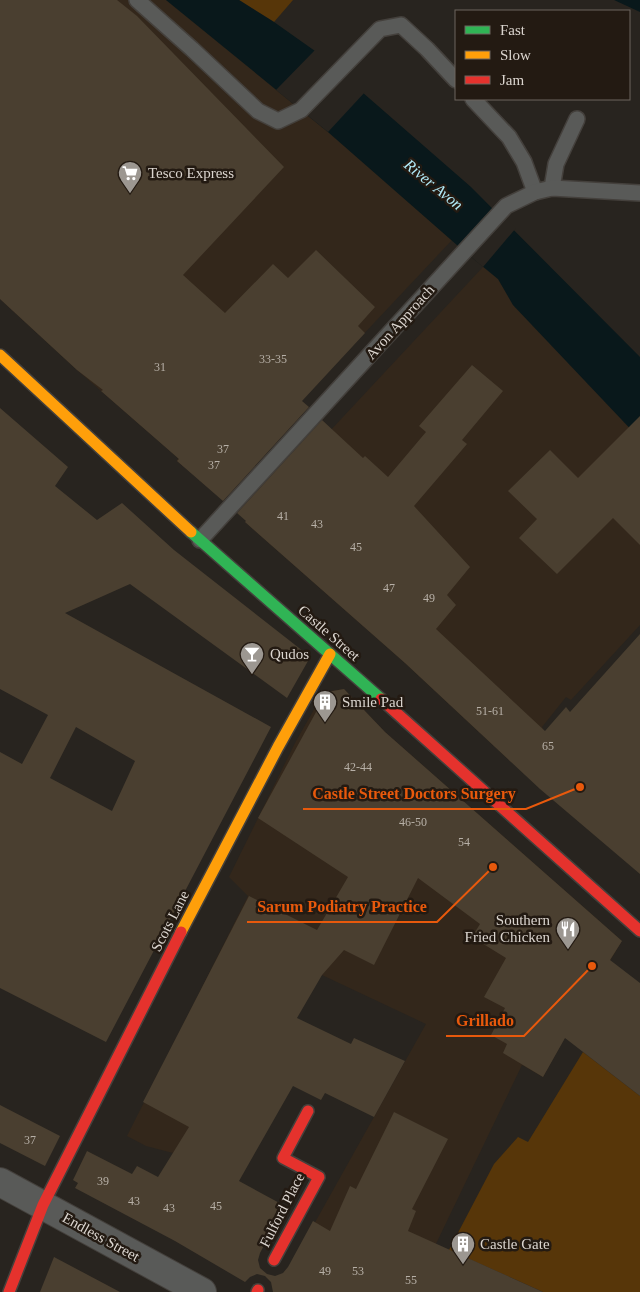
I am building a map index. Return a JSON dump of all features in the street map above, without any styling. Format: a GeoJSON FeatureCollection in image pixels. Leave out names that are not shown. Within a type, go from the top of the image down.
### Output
{"type":"FeatureCollection","features":[{"type":"Feature","properties":{"kind":"street","name":"Castle Street"},"geometry":{"type":"LineString","coordinates":[[0,355],[200,540],[640,931]]}},
{"type":"Feature","properties":{"kind":"street","name":"Scots Lane"},"geometry":{"type":"LineString","coordinates":[[9,1292],[43,1205],[226,844],[330,654]]}},
{"type":"Feature","properties":{"kind":"street","name":"Fulford Place"},"geometry":{"type":"LineString","coordinates":[[274,1260],[319,1177],[283,1158],[308,1112]]}},
{"type":"Feature","properties":{"kind":"street","name":"Endless Street"},"geometry":{"type":"LineString","coordinates":[[0,1182],[201,1292]]}},
{"type":"Feature","properties":{"kind":"lane"},"geometry":{"type":"LineString","coordinates":[[137,0],[258,111],[278,121],[301,110],[380,29],[401,25],[427,48],[455,79]]}},
{"type":"Feature","properties":{"kind":"lane"},"geometry":{"type":"LineString","coordinates":[[475,100],[509,136],[524,162],[535,192]]}},
{"type":"Feature","properties":{"kind":"lane"},"geometry":{"type":"LineString","coordinates":[[552,188],[556,164],[577,119]]}},
{"type":"Feature","properties":{"kind":"lane","name":"Avon Approach"},"geometry":{"type":"LineString","coordinates":[[200,540],[506,206],[535,192],[552,188],[640,193]]}},
{"type":"Feature","properties":{"kind":"shaded area"},"geometry":{"type":"Polygon","coordinates":[[[0,0],[166,0],[328,132],[452,240],[296,406],[217,495],[177,461],[178,458],[77,370],[0,299],[0,0]]]}},
{"type":"Feature","properties":{"kind":"shaded area"},"geometry":{"type":"Polygon","coordinates":[[[239,0],[293,0],[274,22],[239,0]]]}},
{"type":"Feature","properties":{"kind":"shaded area"},"geometry":{"type":"Polygon","coordinates":[[[483,267],[498,279],[513,305],[640,439],[640,625],[571,700],[566,697],[542,727],[543,729],[511,762],[405,663],[245,522],[483,267]]]}},
{"type":"Feature","properties":{"kind":"shaded area"},"geometry":{"type":"Polygon","coordinates":[[[344,689],[385,732],[622,941],[543,1077],[522,1065],[421,1275],[313,1226],[426,1024],[322,975],[173,1153],[146,1146],[127,1136],[248,896],[229,877],[296,741],[324,692],[344,689]]]}},
{"type":"Feature","properties":{"kind":"shaded area"},"geometry":{"type":"Polygon","coordinates":[[[583,1052],[640,1096],[640,1292],[543,1292],[449,1250],[494,1164],[518,1137],[528,1142],[583,1052]]]}},
{"type":"Feature","properties":{"kind":"water","name":"River Avon"},"geometry":{"type":"Polygon","coordinates":[[[166,0],[239,0],[315,51],[471,187],[640,357],[640,439],[513,305],[498,279],[328,132],[166,0]]]}},
{"type":"Feature","properties":{"kind":"water"},"geometry":{"type":"Polygon","coordinates":[[[614,0],[640,0],[640,12],[614,0]]]}},
{"type":"Feature","properties":{"kind":"pier"},"geometry":{"type":"Polygon","coordinates":[[[316,49],[365,92],[328,132],[276,90],[316,49]]]}},
{"type":"Feature","properties":{"kind":"pier"},"geometry":{"type":"Polygon","coordinates":[[[495,207],[516,228],[483,267],[458,246],[495,207]]]}},
{"type":"Feature","properties":{"kind":"building"},"geometry":{"type":"Polygon","coordinates":[[[0,0],[117,0],[137,16],[284,167],[183,275],[225,313],[273,264],[288,278],[316,250],[375,307],[358,326],[365,333],[302,401],[309,407],[223,501],[177,461],[179,459],[101,391],[103,390],[77,370],[0,299],[0,0]]]}},
{"type":"Feature","properties":{"kind":"building"},"geometry":{"type":"Polygon","coordinates":[[[472,365],[503,391],[462,440],[467,444],[414,506],[470,567],[447,595],[456,605],[436,629],[545,731],[566,707],[570,712],[640,634],[640,874],[540,789],[405,663],[237,513],[322,420],[363,458],[365,456],[388,477],[426,432],[419,426],[472,365]]]}},
{"type":"Feature","properties":{"kind":"building"},"geometry":{"type":"Polygon","coordinates":[[[0,408],[68,467],[55,486],[97,520],[122,503],[174,550],[308,655],[308,661],[287,698],[130,584],[65,613],[271,727],[106,1042],[0,988],[0,752],[22,764],[48,715],[0,689],[0,408]],[[76,727],[50,778],[112,811],[135,761],[76,727]]]}},
{"type":"Feature","properties":{"kind":"building"},"geometry":{"type":"Polygon","coordinates":[[[640,416],[640,545],[613,518],[557,574],[519,538],[537,519],[508,491],[550,450],[578,478],[640,416]]]}},
{"type":"Feature","properties":{"kind":"building"},"geometry":{"type":"Polygon","coordinates":[[[344,689],[385,732],[622,941],[610,960],[640,983],[640,1096],[565,1038],[543,1077],[503,1053],[507,1044],[491,1035],[505,1008],[484,997],[506,958],[472,937],[480,924],[418,878],[374,965],[344,950],[322,975],[297,1018],[351,1044],[354,1038],[405,1061],[374,1117],[325,1093],[321,1100],[293,1086],[239,1181],[285,1206],[260,1253],[258,1260],[260,1268],[267,1274],[275,1276],[283,1273],[313,1221],[330,1231],[350,1186],[356,1189],[394,1112],[448,1139],[412,1209],[416,1211],[408,1231],[543,1292],[273,1292],[271,1282],[265,1276],[257,1274],[245,1282],[175,1241],[75,1188],[78,1183],[73,1180],[87,1151],[132,1174],[137,1166],[158,1177],[189,1127],[143,1102],[249,896],[317,930],[348,877],[258,818],[327,692],[344,689]]]}},
{"type":"Feature","properties":{"kind":"building"},"geometry":{"type":"Polygon","coordinates":[[[0,1105],[60,1136],[45,1166],[0,1143],[0,1105]]]}},
{"type":"Feature","properties":{"kind":"building"},"geometry":{"type":"Polygon","coordinates":[[[54,1257],[120,1292],[40,1292],[54,1257]]]}},
{"type":"Feature","properties":{"kind":"traffic: fast"},"geometry":{"type":"LineString","coordinates":[[191,532],[381,699]]}},
{"type":"Feature","properties":{"kind":"traffic: slow"},"geometry":{"type":"LineString","coordinates":[[0,355],[191,532]]}},
{"type":"Feature","properties":{"kind":"traffic: slow"},"geometry":{"type":"LineString","coordinates":[[181,932],[278,747],[330,654]]}},
{"type":"Feature","properties":{"kind":"traffic: jam"},"geometry":{"type":"LineString","coordinates":[[381,699],[640,931]]}},
{"type":"Feature","properties":{"kind":"traffic: jam"},"geometry":{"type":"LineString","coordinates":[[9,1292],[43,1205],[181,932]]}},
{"type":"Feature","properties":{"kind":"traffic: jam"},"geometry":{"type":"LineString","coordinates":[[274,1260],[319,1177],[283,1158],[308,1111]]}},
{"type":"Feature","properties":{"kind":"place","name":"Tesco Express"},"geometry":{"type":"Point","coordinates":[130,194]}},
{"type":"Feature","properties":{"kind":"place","name":"Qudos"},"geometry":{"type":"Point","coordinates":[252,675]}},
{"type":"Feature","properties":{"kind":"place","name":"Smile Pad"},"geometry":{"type":"Point","coordinates":[325,723]}},
{"type":"Feature","properties":{"kind":"place","name":"Castle Street Doctors Surgery"},"geometry":{"type":"Point","coordinates":[580,787]}},
{"type":"Feature","properties":{"kind":"place","name":"Sarum Podiatry Practice"},"geometry":{"type":"Point","coordinates":[493,867]}},
{"type":"Feature","properties":{"kind":"place","name":"Southern Fried Chicken"},"geometry":{"type":"Point","coordinates":[568,950]}},
{"type":"Feature","properties":{"kind":"place","name":"Grillado"},"geometry":{"type":"Point","coordinates":[592,966]}},
{"type":"Feature","properties":{"kind":"place","name":"Castle Gate"},"geometry":{"type":"Point","coordinates":[463,1265]}}]}
